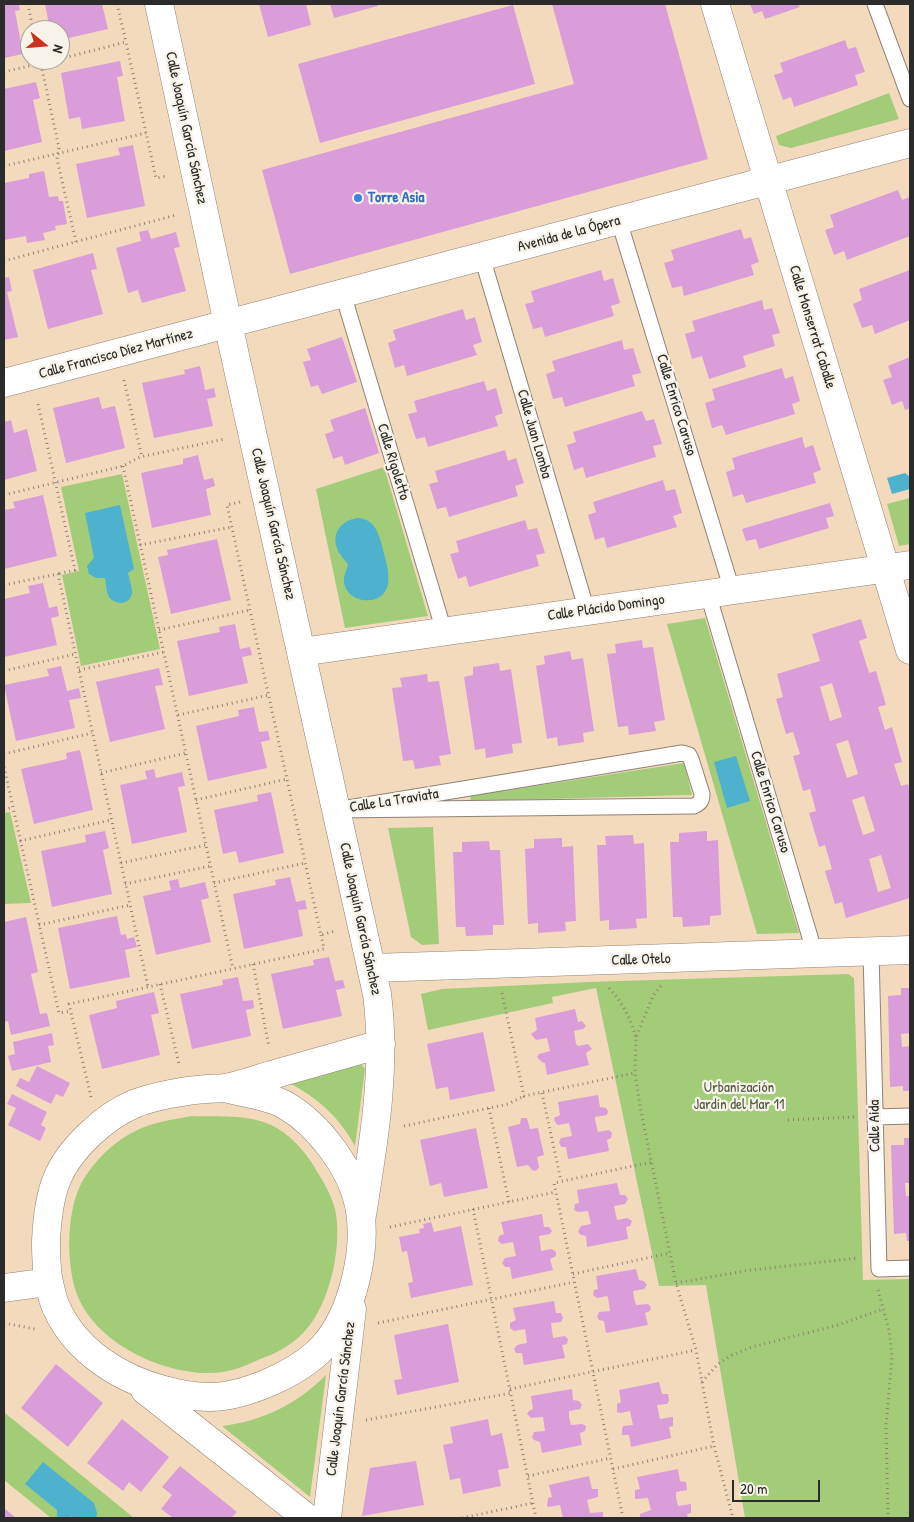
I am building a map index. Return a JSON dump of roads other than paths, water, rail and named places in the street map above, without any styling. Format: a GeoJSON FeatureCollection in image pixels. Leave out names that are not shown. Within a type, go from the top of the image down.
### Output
{"type":"FeatureCollection","features":[{"type":"Feature","properties":{"kind":"street","name":"Calle Joaquín García Sánchez"},"geometry":{"type":"LineString","coordinates":[[159,4],[228,324],[372,968],[380,1015],[381,1044],[373,1147],[361,1221]]}},
{"type":"Feature","properties":{"kind":"street","name":"Calle Monserrat Caballe"},"geometry":{"type":"LineString","coordinates":[[715,4],[768,182],[898,567],[910,650]]}},
{"type":"Feature","properties":{"kind":"street","name":"Avenida de la Ópera"},"geometry":{"type":"LineString","coordinates":[[228,324],[910,143]]}},
{"type":"Feature","properties":{"kind":"street","name":"Calle Francisco Díez Martínez"},"geometry":{"type":"LineString","coordinates":[[4,383],[228,324]]}},
{"type":"Feature","properties":{"kind":"street","name":"Calle Plácido Domingo"},"geometry":{"type":"LineString","coordinates":[[301,652],[898,567]]}},
{"type":"Feature","properties":{"kind":"street","name":"Calle Otelo"},"geometry":{"type":"LineString","coordinates":[[372,968],[910,950]]}},
{"type":"Feature","properties":{"kind":"street"},"geometry":{"type":"LineString","coordinates":[[307,1518],[132,1380],[102,1362],[71,1331],[56,1308],[48,1282],[46,1242],[50,1201],[58,1176],[72,1153],[92,1132],[114,1115],[135,1103],[185,1092],[224,1088],[381,1044]]}},
{"type":"Feature","properties":{"kind":"street"},"geometry":{"type":"LineString","coordinates":[[132,1380],[187,1396],[210,1397],[234,1394],[273,1380],[308,1360],[323,1347],[343,1315],[356,1280],[361,1221],[358,1204],[348,1175],[329,1145],[315,1128],[282,1104],[266,1098],[224,1088]]}},
{"type":"Feature","properties":{"kind":"street","name":"Calle Joaquín García Sánchez"},"geometry":{"type":"LineString","coordinates":[[327,1518],[356,1280]]}},
{"type":"Feature","properties":{"kind":"street"},"geometry":{"type":"LineString","coordinates":[[4,1288],[48,1282]]}},
{"type":"Feature","properties":{"kind":"lane"},"geometry":{"type":"LineString","coordinates":[[875,4],[910,99]]}},
{"type":"Feature","properties":{"kind":"lane","name":"Calle Enrico Caruso"},"geometry":{"type":"LineString","coordinates":[[619,221],[720,592],[815,954]]}},
{"type":"Feature","properties":{"kind":"lane","name":"Calle Juan Lomba"},"geometry":{"type":"LineString","coordinates":[[482,257],[587,611]]}},
{"type":"Feature","properties":{"kind":"lane","name":"Calle Rigoletto"},"geometry":{"type":"LineString","coordinates":[[343,294],[444,631]]}},
{"type":"Feature","properties":{"kind":"lane","name":"Calle La Traviata"},"geometry":{"type":"LineString","coordinates":[[682,753],[689,755],[691,759],[702,794],[702,800],[694,806],[336,810],[682,753]]}},
{"type":"Feature","properties":{"kind":"lane","name":"Calle Aida"},"geometry":{"type":"LineString","coordinates":[[871,952],[868,1117],[879,1262],[910,1268]]}},
{"type":"Feature","properties":{"kind":"lane"},"geometry":{"type":"LineString","coordinates":[[868,1117],[910,1116]]}},
{"type":"Feature","properties":{"kind":"water"},"geometry":{"type":"Polygon","coordinates":[[[905,473],[910,477],[910,489],[892,494],[887,478],[905,473]]]}},
{"type":"Feature","properties":{"kind":"water"},"geometry":{"type":"Polygon","coordinates":[[[120,505],[134,569],[128,573],[132,590],[131,596],[129,600],[123,603],[115,602],[109,597],[105,578],[96,578],[89,574],[87,566],[94,558],[85,513],[120,505]]]}},
{"type":"Feature","properties":{"kind":"water"},"geometry":{"type":"Polygon","coordinates":[[[359,518],[368,521],[376,529],[387,568],[388,584],[385,592],[379,598],[371,600],[363,600],[349,593],[345,586],[344,577],[348,565],[339,553],[336,542],[337,532],[340,527],[348,521],[359,518]]]}},
{"type":"Feature","properties":{"kind":"water"},"geometry":{"type":"Polygon","coordinates":[[[736,756],[750,801],[727,808],[714,762],[736,756]]]}},
{"type":"Feature","properties":{"kind":"water"},"geometry":{"type":"Polygon","coordinates":[[[43,1462],[94,1503],[97,1513],[96,1518],[73,1518],[71,1516],[59,1518],[57,1510],[25,1484],[43,1462]]]}},
{"type":"Feature","properties":{"kind":"place","name":"Torre Asia"},"geometry":{"type":"Point","coordinates":[358,198]}},
{"type":"Feature","properties":{"kind":"park label","name":"Urbanización Jardin del Mar 11"},"geometry":{"type":"Point","coordinates":[739,1096]}}]}
